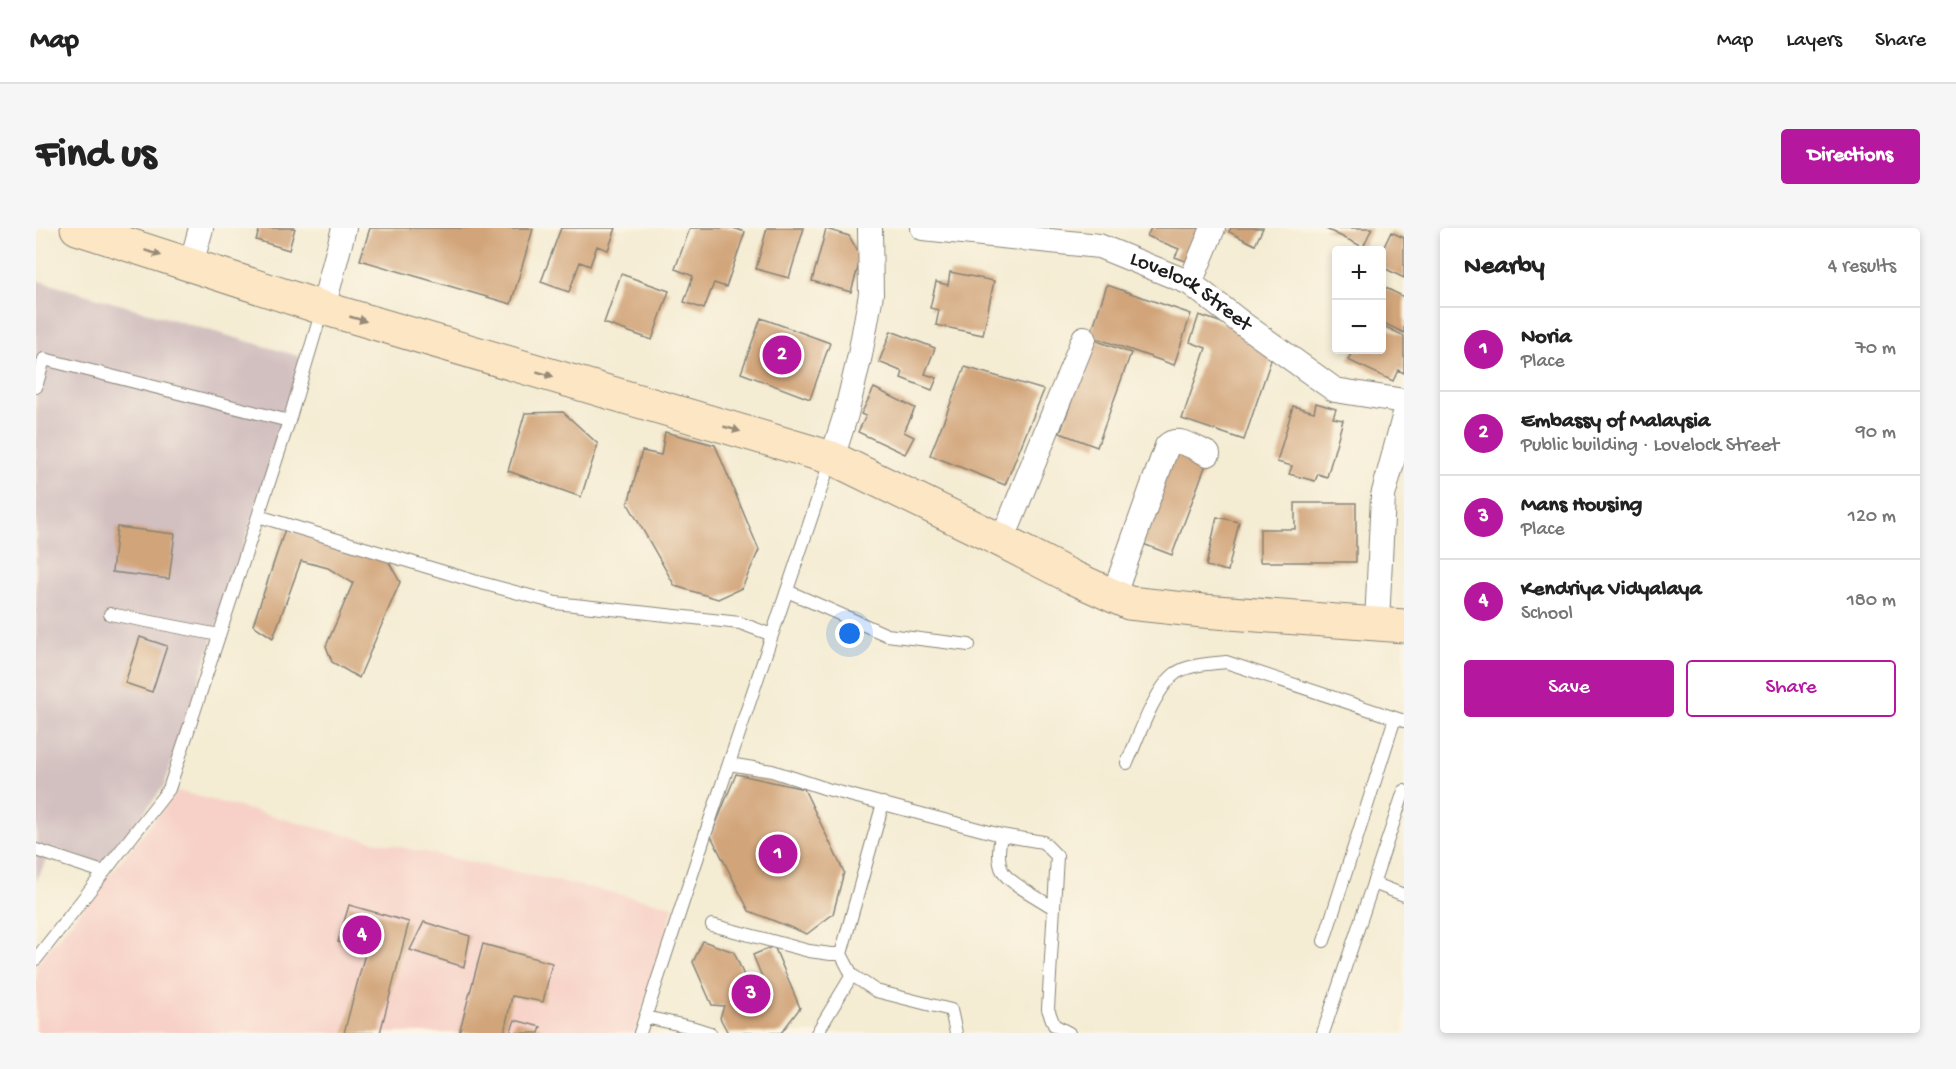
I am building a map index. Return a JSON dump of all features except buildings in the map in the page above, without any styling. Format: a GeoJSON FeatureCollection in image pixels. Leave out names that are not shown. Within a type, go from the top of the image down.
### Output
{"type":"FeatureCollection","features":[{"type":"Feature","properties":{"kind":"street"},"geometry":{"type":"LineString","coordinates":[[77,228],[323,308],[832,458],[1129,603],[1391,625],[1383,496],[1404,417]]}},
{"type":"Feature","properties":{"kind":"street"},"geometry":{"type":"LineString","coordinates":[[191,265],[201,228]]}},
{"type":"Feature","properties":{"kind":"street"},"geometry":{"type":"LineString","coordinates":[[323,308],[344,228]]}},
{"type":"Feature","properties":{"kind":"street"},"geometry":{"type":"LineString","coordinates":[[832,458],[848,404],[871,294],[870,228]]}},
{"type":"Feature","properties":{"kind":"street","name":"Lovelock Street"},"geometry":{"type":"LineString","coordinates":[[923,228],[1099,246],[1190,283],[1335,390],[1404,401]]}},
{"type":"Feature","properties":{"kind":"street"},"geometry":{"type":"LineString","coordinates":[[1190,283],[1213,228]]}},
{"type":"Feature","properties":{"kind":"street"},"geometry":{"type":"LineString","coordinates":[[1002,541],[1084,338]]}},
{"type":"Feature","properties":{"kind":"street"},"geometry":{"type":"LineString","coordinates":[[1113,597],[1167,446],[1175,441],[1208,454]]}},
{"type":"Feature","properties":{"kind":"lane"},"geometry":{"type":"LineString","coordinates":[[36,959],[169,789],[289,421],[323,308]]}},
{"type":"Feature","properties":{"kind":"lane"},"geometry":{"type":"LineString","coordinates":[[36,387],[44,358],[289,421]]}},
{"type":"Feature","properties":{"kind":"lane"},"geometry":{"type":"LineString","coordinates":[[640,1033],[832,458]]}},
{"type":"Feature","properties":{"kind":"lane"},"geometry":{"type":"LineString","coordinates":[[258,516],[474,581],[556,603],[740,623],[772,635]]}},
{"type":"Feature","properties":{"kind":"lane"},"geometry":{"type":"LineString","coordinates":[[787,591],[887,635],[969,645]]}},
{"type":"Feature","properties":{"kind":"lane"},"geometry":{"type":"LineString","coordinates":[[110,615],[219,635]]}},
{"type":"Feature","properties":{"kind":"lane"},"geometry":{"type":"LineString","coordinates":[[1127,763],[1163,685],[1178,672],[1201,664],[1226,662],[1400,720],[1324,941]]}},
{"type":"Feature","properties":{"kind":"lane"},"geometry":{"type":"LineString","coordinates":[[729,764],[772,771],[827,789],[1001,835],[1043,842],[1057,856],[1048,1009],[1054,1025],[1069,1033]]}},
{"type":"Feature","properties":{"kind":"lane"},"geometry":{"type":"LineString","coordinates":[[1323,1033],[1404,791]]}},
{"type":"Feature","properties":{"kind":"lane"},"geometry":{"type":"LineString","coordinates":[[883,803],[841,954],[852,975],[876,990],[951,1010],[956,1033]]}},
{"type":"Feature","properties":{"kind":"lane"},"geometry":{"type":"LineString","coordinates":[[1001,835],[998,852],[1004,874],[1054,908]]}},
{"type":"Feature","properties":{"kind":"lane"},"geometry":{"type":"LineString","coordinates":[[36,850],[103,872]]}},
{"type":"Feature","properties":{"kind":"lane"},"geometry":{"type":"LineString","coordinates":[[1373,883],[1404,895]]}},
{"type":"Feature","properties":{"kind":"lane"},"geometry":{"type":"LineString","coordinates":[[712,925],[809,951],[841,954]]}},
{"type":"Feature","properties":{"kind":"lane"},"geometry":{"type":"LineString","coordinates":[[816,1033],[852,975]]}},
{"type":"Feature","properties":{"kind":"lane"},"geometry":{"type":"LineString","coordinates":[[645,1017],[710,1033]]}},
{"type":"Feature","properties":{"kind":"shaded area"},"geometry":{"type":"Polygon","coordinates":[[[36,280],[305,358],[164,786],[103,866],[52,847],[36,882],[36,280]]]}},
{"type":"Feature","properties":{"kind":"shaded area"},"geometry":{"type":"Polygon","coordinates":[[[178,791],[341,834],[674,906],[635,1033],[36,1033],[36,965],[178,791]]]}},
{"type":"Feature","properties":{"kind":"place","name":"Embassy of Malaysia"},"geometry":{"type":"Point","coordinates":[782,355]}},
{"type":"Feature","properties":{"kind":"place","name":"Noria"},"geometry":{"type":"Point","coordinates":[778,854]}},
{"type":"Feature","properties":{"kind":"place","name":"Kendriya Vidyalaya"},"geometry":{"type":"Point","coordinates":[362,935]}},
{"type":"Feature","properties":{"kind":"place","name":"Mans Housing"},"geometry":{"type":"Point","coordinates":[751,994]}}]}
